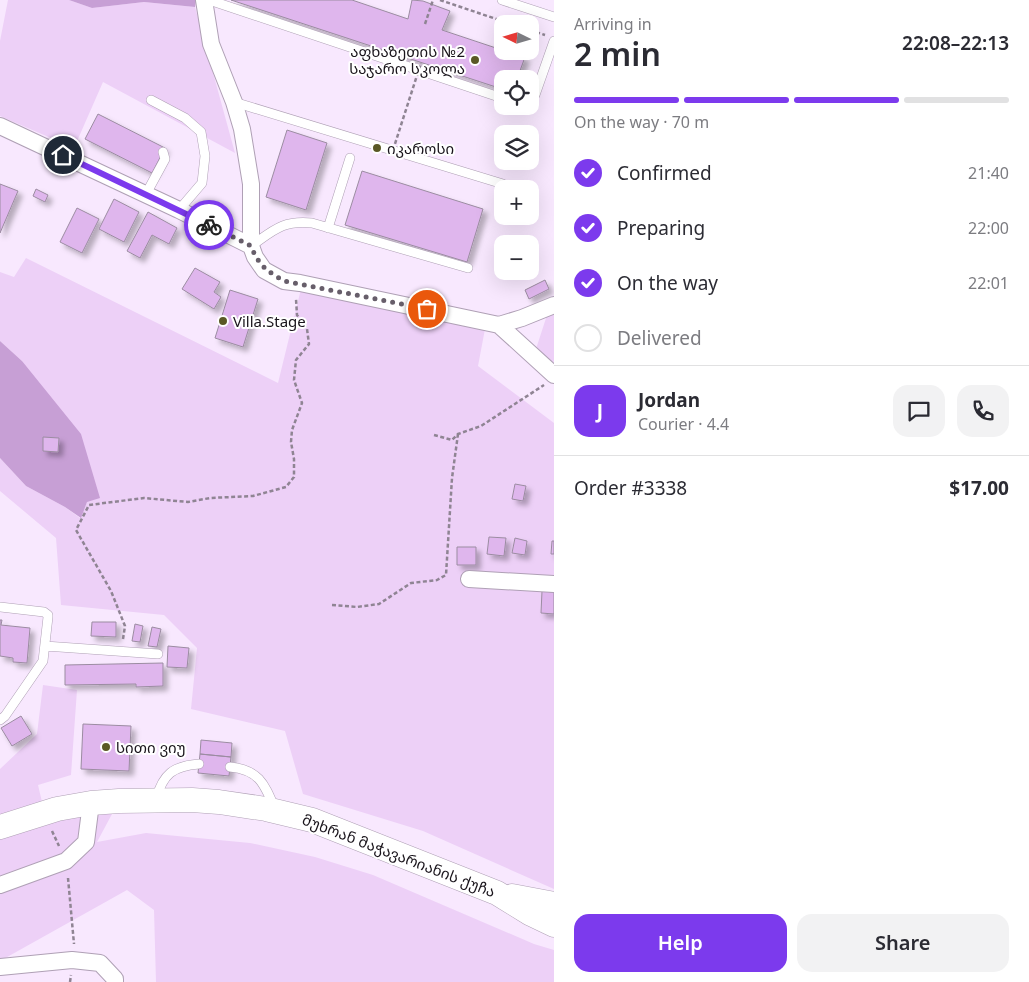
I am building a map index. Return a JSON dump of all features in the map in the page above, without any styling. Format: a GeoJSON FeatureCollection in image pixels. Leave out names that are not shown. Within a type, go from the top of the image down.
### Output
{"type":"FeatureCollection","features":[{"type":"Feature","properties":{"kind":"main road","name":"მუხრან მაჭავარიანის ქუჩა"},"geometry":{"type":"LineString","coordinates":[[0,826],[91,803],[156,799],[219,802],[276,811],[312,820],[497,893],[531,914],[554,925]]}},
{"type":"Feature","properties":{"kind":"main road"},"geometry":{"type":"LineString","coordinates":[[497,893],[554,904]]}},
{"type":"Feature","properties":{"kind":"street"},"geometry":{"type":"LineString","coordinates":[[204,0],[211,44],[234,102],[242,129],[252,184],[251,246],[255,257],[264,270],[284,281],[499,324],[522,318],[554,305]]}},
{"type":"Feature","properties":{"kind":"street"},"geometry":{"type":"LineString","coordinates":[[0,126],[146,194],[251,246]]}},
{"type":"Feature","properties":{"kind":"street"},"geometry":{"type":"LineString","coordinates":[[499,324],[550,380]]}},
{"type":"Feature","properties":{"kind":"street"},"geometry":{"type":"LineString","coordinates":[[469,579],[554,584]]}},
{"type":"Feature","properties":{"kind":"street"},"geometry":{"type":"LineString","coordinates":[[0,885],[66,861],[86,842],[91,803]]}},
{"type":"Feature","properties":{"kind":"street"},"geometry":{"type":"LineString","coordinates":[[0,967],[72,960],[100,963],[115,979],[115,982]]}},
{"type":"Feature","properties":{"kind":"lane"},"geometry":{"type":"LineString","coordinates":[[209,0],[494,95]]}},
{"type":"Feature","properties":{"kind":"lane"},"geometry":{"type":"LineString","coordinates":[[502,0],[554,17]]}},
{"type":"Feature","properties":{"kind":"lane"},"geometry":{"type":"LineString","coordinates":[[539,84],[554,41]]}},
{"type":"Feature","properties":{"kind":"lane"},"geometry":{"type":"LineString","coordinates":[[150,100],[185,118],[201,132],[205,156],[202,182],[179,210]]}},
{"type":"Feature","properties":{"kind":"lane"},"geometry":{"type":"LineString","coordinates":[[234,102],[494,181]]}},
{"type":"Feature","properties":{"kind":"lane"},"geometry":{"type":"LineString","coordinates":[[146,194],[165,159],[163,152]]}},
{"type":"Feature","properties":{"kind":"lane"},"geometry":{"type":"LineString","coordinates":[[328,228],[350,158]]}},
{"type":"Feature","properties":{"kind":"lane"},"geometry":{"type":"LineString","coordinates":[[251,246],[287,224],[297,221],[312,223],[468,268]]}},
{"type":"Feature","properties":{"kind":"lane"},"geometry":{"type":"LineString","coordinates":[[0,607],[46,613],[48,617],[43,661],[5,716],[0,720]]}},
{"type":"Feature","properties":{"kind":"lane"},"geometry":{"type":"LineString","coordinates":[[45,646],[158,654]]}},
{"type":"Feature","properties":{"kind":"lane"},"geometry":{"type":"LineString","coordinates":[[156,799],[164,778],[171,772],[183,765],[199,764]]}},
{"type":"Feature","properties":{"kind":"lane"},"geometry":{"type":"LineString","coordinates":[[230,767],[242,768],[256,774],[266,786],[276,811]]}},
{"type":"Feature","properties":{"kind":"path"},"geometry":{"type":"LineString","coordinates":[[425,24],[433,0]]}},
{"type":"Feature","properties":{"kind":"path"},"geometry":{"type":"LineString","coordinates":[[440,0],[451,2],[494,18]]}},
{"type":"Feature","properties":{"kind":"path"},"geometry":{"type":"LineString","coordinates":[[539,33],[546,35]]}},
{"type":"Feature","properties":{"kind":"path"},"geometry":{"type":"LineString","coordinates":[[393,150],[421,63]]}},
{"type":"Feature","properties":{"kind":"path"},"geometry":{"type":"LineString","coordinates":[[122,651],[125,626],[111,591],[76,530],[89,505],[144,498],[188,502],[210,498],[254,496],[286,486],[294,477],[294,459],[291,442],[292,430],[302,403],[294,380],[296,360],[309,344],[307,330],[297,315],[296,300],[300,283]]}},
{"type":"Feature","properties":{"kind":"path"},"geometry":{"type":"LineString","coordinates":[[434,435],[452,440],[458,434],[481,426],[550,380]]}},
{"type":"Feature","properties":{"kind":"path"},"geometry":{"type":"LineString","coordinates":[[332,604],[357,607],[379,604],[411,583],[437,580],[446,575],[452,478],[458,434]]}},
{"type":"Feature","properties":{"kind":"path"},"geometry":{"type":"LineString","coordinates":[[44,814],[66,861],[74,940],[70,982]]}},
{"type":"Feature","properties":{"kind":"shaded area"},"geometry":{"type":"Polygon","coordinates":[[[8,0],[69,0],[92,8],[144,2],[195,7],[235,153],[103,82],[74,148],[0,116],[0,41],[8,0]]]}},
{"type":"Feature","properties":{"kind":"shaded area"},"geometry":{"type":"Polygon","coordinates":[[[69,0],[196,0],[195,7],[144,2],[92,8],[69,0]]]}},
{"type":"Feature","properties":{"kind":"shaded area"},"geometry":{"type":"Polygon","coordinates":[[[26,258],[278,383],[301,289],[485,329],[478,366],[554,423],[554,889],[423,831],[303,794],[285,731],[191,709],[197,648],[164,615],[61,605],[56,538],[0,491],[0,458],[26,486],[65,507],[80,518],[87,502],[22,361],[0,341],[0,272],[14,277],[26,258]]]}},
{"type":"Feature","properties":{"kind":"shaded area"},"geometry":{"type":"Polygon","coordinates":[[[549,309],[554,311],[554,362],[534,355],[549,309]]]}},
{"type":"Feature","properties":{"kind":"shaded area"},"geometry":{"type":"Polygon","coordinates":[[[0,341],[22,361],[81,434],[100,498],[87,502],[81,518],[26,486],[0,458],[0,341]]]}},
{"type":"Feature","properties":{"kind":"shaded area"},"geometry":{"type":"Polygon","coordinates":[[[43,685],[77,690],[71,775],[38,785],[42,802],[0,815],[0,769],[37,734],[43,685]]]}},
{"type":"Feature","properties":{"kind":"shaded area"},"geometry":{"type":"Polygon","coordinates":[[[119,801],[97,842],[146,833],[250,843],[315,857],[373,875],[534,944],[554,950],[554,982],[156,982],[154,910],[127,890],[0,961],[0,827],[119,801]]]}},
{"type":"Feature","properties":{"kind":"building"},"geometry":{"type":"Polygon","coordinates":[[[231,0],[352,0],[408,19],[412,0],[423,1],[450,11],[442,30],[494,47],[494,60],[524,60],[520,70],[494,70],[494,86],[231,0]]]}},
{"type":"Feature","properties":{"kind":"building"},"geometry":{"type":"Polygon","coordinates":[[[98,114],[165,148],[152,173],[85,139],[98,114]]]}},
{"type":"Feature","properties":{"kind":"building"},"geometry":{"type":"Polygon","coordinates":[[[287,130],[327,143],[306,210],[266,197],[287,130]]]}},
{"type":"Feature","properties":{"kind":"building"},"geometry":{"type":"Polygon","coordinates":[[[362,171],[483,209],[467,262],[345,225],[362,171]]]}},
{"type":"Feature","properties":{"kind":"building"},"geometry":{"type":"Polygon","coordinates":[[[0,184],[18,191],[0,233],[0,184]]]}},
{"type":"Feature","properties":{"kind":"building"},"geometry":{"type":"Polygon","coordinates":[[[36,189],[48,195],[45,202],[33,196],[36,189]]]}},
{"type":"Feature","properties":{"kind":"building"},"geometry":{"type":"Polygon","coordinates":[[[114,199],[139,212],[124,242],[99,229],[114,199]]]}},
{"type":"Feature","properties":{"kind":"building"},"geometry":{"type":"Polygon","coordinates":[[[77,208],[99,219],[82,253],[60,242],[77,208]]]}},
{"type":"Feature","properties":{"kind":"building"},"geometry":{"type":"Polygon","coordinates":[[[148,212],[177,228],[169,244],[152,235],[140,258],[127,251],[148,212]]]}},
{"type":"Feature","properties":{"kind":"building"},"geometry":{"type":"Polygon","coordinates":[[[195,268],[220,282],[214,292],[221,297],[214,309],[182,289],[195,268]]]}},
{"type":"Feature","properties":{"kind":"building"},"geometry":{"type":"Polygon","coordinates":[[[545,280],[549,289],[529,299],[525,290],[545,280]]]}},
{"type":"Feature","properties":{"kind":"building"},"geometry":{"type":"Polygon","coordinates":[[[230,290],[258,299],[243,347],[215,338],[230,290]]]}},
{"type":"Feature","properties":{"kind":"building"},"geometry":{"type":"Polygon","coordinates":[[[43,437],[59,438],[58,452],[43,451],[43,437]]]}},
{"type":"Feature","properties":{"kind":"building"},"geometry":{"type":"Polygon","coordinates":[[[515,484],[526,486],[523,501],[512,499],[515,484]]]}},
{"type":"Feature","properties":{"kind":"building"},"geometry":{"type":"Polygon","coordinates":[[[489,537],[506,538],[504,556],[487,554],[489,537]]]}},
{"type":"Feature","properties":{"kind":"building"},"geometry":{"type":"Polygon","coordinates":[[[515,538],[527,541],[525,555],[512,553],[515,538]]]}},
{"type":"Feature","properties":{"kind":"building"},"geometry":{"type":"Polygon","coordinates":[[[552,541],[554,541],[554,554],[551,554],[552,541]]]}},
{"type":"Feature","properties":{"kind":"building"},"geometry":{"type":"Polygon","coordinates":[[[457,547],[476,547],[476,565],[457,565],[457,547]]]}},
{"type":"Feature","properties":{"kind":"building"},"geometry":{"type":"Polygon","coordinates":[[[542,591],[554,592],[554,614],[541,613],[542,591]]]}},
{"type":"Feature","properties":{"kind":"building"},"geometry":{"type":"Polygon","coordinates":[[[0,620],[2,620],[1,625],[30,628],[27,663],[13,662],[13,658],[0,656],[0,620]]]}},
{"type":"Feature","properties":{"kind":"building"},"geometry":{"type":"Polygon","coordinates":[[[92,622],[116,622],[116,637],[91,636],[92,622]]]}},
{"type":"Feature","properties":{"kind":"building"},"geometry":{"type":"Polygon","coordinates":[[[135,624],[143,626],[140,642],[132,641],[135,624]]]}},
{"type":"Feature","properties":{"kind":"building"},"geometry":{"type":"Polygon","coordinates":[[[152,627],[161,629],[157,647],[148,646],[152,627]]]}},
{"type":"Feature","properties":{"kind":"building"},"geometry":{"type":"Polygon","coordinates":[[[168,646],[189,648],[187,668],[167,667],[168,646]]]}},
{"type":"Feature","properties":{"kind":"building"},"geometry":{"type":"Polygon","coordinates":[[[163,663],[163,686],[136,687],[136,684],[65,685],[65,665],[163,663]]]}},
{"type":"Feature","properties":{"kind":"building"},"geometry":{"type":"Polygon","coordinates":[[[21,716],[32,734],[12,746],[1,728],[21,716]]]}},
{"type":"Feature","properties":{"kind":"building","name":"სითი ვიუ"},"geometry":{"type":"Polygon","coordinates":[[[83,724],[131,726],[129,771],[81,769],[83,724]]]}},
{"type":"Feature","properties":{"kind":"building"},"geometry":{"type":"Polygon","coordinates":[[[201,740],[232,743],[231,757],[200,754],[201,740]]]}},
{"type":"Feature","properties":{"kind":"building"},"geometry":{"type":"Polygon","coordinates":[[[200,754],[231,757],[229,776],[198,773],[200,754]]]}},
{"type":"Feature","properties":{"kind":"way so far"},"geometry":{"type":"LineString","coordinates":[[209,225],[251,246],[255,257],[264,270],[284,281],[427,309]]}},
{"type":"Feature","properties":{"kind":"place","name":"აფხაზეთის №2 საჯარო სკოლა"},"geometry":{"type":"Point","coordinates":[475,60]}},
{"type":"Feature","properties":{"kind":"place","name":"იკაროსი"},"geometry":{"type":"Point","coordinates":[377,148]}},
{"type":"Feature","properties":{"kind":"place","name":"Villa.Stage"},"geometry":{"type":"Point","coordinates":[223,321]}},
{"type":"Feature","properties":{"kind":"place","name":"სითი ვიუ"},"geometry":{"type":"Point","coordinates":[106,747]}},
{"type":"Feature","properties":{"kind":"route"},"geometry":{"type":"LineString","coordinates":[[63,155],[209,225]]}}]}
